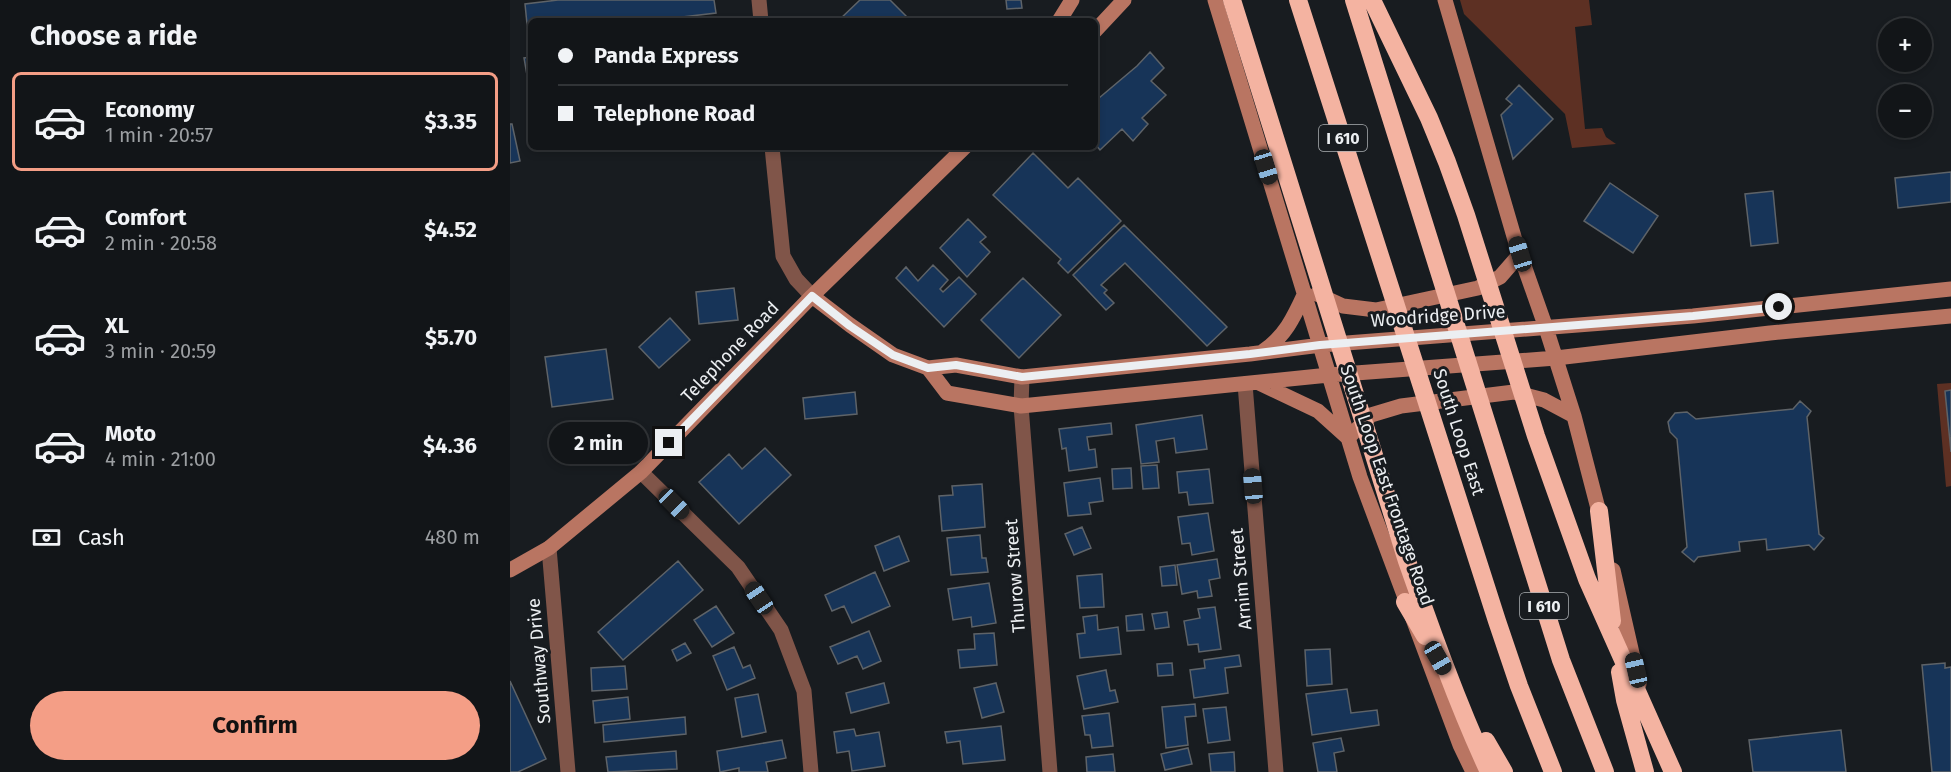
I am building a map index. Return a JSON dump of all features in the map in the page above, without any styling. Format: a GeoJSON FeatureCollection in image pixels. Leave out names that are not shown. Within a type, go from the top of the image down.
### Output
{"type":"FeatureCollection","features":[{"type":"Feature","properties":{"kind":"highway"},"geometry":{"type":"LineString","coordinates":[[1232,0],[1407,561],[1467,724],[1489,772]]}},
{"type":"Feature","properties":{"kind":"highway","name":"South Loop East"},"geometry":{"type":"LineString","coordinates":[[1298,0],[1518,686],[1553,772]]}},
{"type":"Feature","properties":{"kind":"highway","name":"South Loop East"},"geometry":{"type":"LineString","coordinates":[[1354,0],[1561,660],[1605,772]]}},
{"type":"Feature","properties":{"kind":"highway"},"geometry":{"type":"LineString","coordinates":[[1372,0],[1429,118],[1466,214],[1536,436],[1587,579],[1673,772]]}},
{"type":"Feature","properties":{"kind":"highway"},"geometry":{"type":"LineString","coordinates":[[1599,511],[1625,700],[1645,772]]}},
{"type":"Feature","properties":{"kind":"highway"},"geometry":{"type":"LineString","coordinates":[[1405,602],[1504,772]]}},
{"type":"Feature","properties":{"kind":"main road"},"geometry":{"type":"LineString","coordinates":[[1061,18],[1072,0]]}},
{"type":"Feature","properties":{"kind":"main road"},"geometry":{"type":"LineString","coordinates":[[1098,28],[1124,0]]}},
{"type":"Feature","properties":{"kind":"main road","name":"South Loop East Frontage Road"},"geometry":{"type":"LineString","coordinates":[[1215,0],[1348,438],[1405,602],[1460,745],[1473,772]]}},
{"type":"Feature","properties":{"kind":"main road"},"geometry":{"type":"LineString","coordinates":[[1445,0],[1520,254],[1574,416],[1599,511],[1641,692],[1668,772]]}},
{"type":"Feature","properties":{"kind":"main road","name":"Telephone Road"},"geometry":{"type":"LineString","coordinates":[[510,570],[549,548],[641,471],[812,296],[962,150]]}},
{"type":"Feature","properties":{"kind":"main road"},"geometry":{"type":"LineString","coordinates":[[1260,353],[1274,344],[1287,330],[1304,291],[1343,306],[1376,310],[1478,288],[1500,277],[1520,254]]}},
{"type":"Feature","properties":{"kind":"main road","name":"Woodridge Drive"},"geometry":{"type":"LineString","coordinates":[[812,296],[850,326],[893,355],[928,368],[956,365],[1022,377],[1320,345],[1693,316],[1951,289]]}},
{"type":"Feature","properties":{"kind":"main road"},"geometry":{"type":"LineString","coordinates":[[928,368],[947,393],[1021,406],[1329,375],[1556,358],[1770,333],[1951,316]]}},
{"type":"Feature","properties":{"kind":"main road"},"geometry":{"type":"LineString","coordinates":[[1251,383],[1318,411],[1348,438],[1371,415],[1401,406],[1514,392],[1544,400],[1574,416]]}},
{"type":"Feature","properties":{"kind":"street"},"geometry":{"type":"LineString","coordinates":[[759,0],[761,18]]}},
{"type":"Feature","properties":{"kind":"street"},"geometry":{"type":"LineString","coordinates":[[772,150],[783,256],[796,279],[812,296]]}},
{"type":"Feature","properties":{"kind":"street","name":"Thurow Street"},"geometry":{"type":"LineString","coordinates":[[1022,377],[1021,406],[1050,772]]}},
{"type":"Feature","properties":{"kind":"street","name":"Arnim Street"},"geometry":{"type":"LineString","coordinates":[[1251,383],[1276,772]]}},
{"type":"Feature","properties":{"kind":"street"},"geometry":{"type":"LineString","coordinates":[[641,471],[738,567],[781,630],[804,691],[811,772]]}},
{"type":"Feature","properties":{"kind":"street","name":"Southway Drive"},"geometry":{"type":"LineString","coordinates":[[549,548],[568,772]]}},
{"type":"Feature","properties":{"kind":"shaded area"},"geometry":{"type":"Polygon","coordinates":[[[1460,0],[1589,0],[1592,25],[1575,27],[1585,129],[1602,128],[1606,137],[1616,144],[1572,148],[1565,114],[1464,14],[1460,0]]]}},
{"type":"Feature","properties":{"kind":"shaded area"},"geometry":{"type":"Polygon","coordinates":[[[1951,383],[1951,486],[1946,487],[1937,384],[1951,383]]]}},
{"type":"Feature","properties":{"kind":"building"},"geometry":{"type":"Polygon","coordinates":[[[558,0],[714,0],[716,13],[674,18],[528,18],[528,34],[525,4],[558,0]]]}},
{"type":"Feature","properties":{"kind":"building"},"geometry":{"type":"Polygon","coordinates":[[[860,0],[890,0],[908,18],[841,18],[860,0]]]}},
{"type":"Feature","properties":{"kind":"building"},"geometry":{"type":"Polygon","coordinates":[[[1006,0],[1021,0],[1022,8],[1007,9],[1006,0]]]}},
{"type":"Feature","properties":{"kind":"building"},"geometry":{"type":"Polygon","coordinates":[[[1150,52],[1164,68],[1151,81],[1166,95],[1142,118],[1148,124],[1133,141],[1122,129],[1100,150],[1098,148],[1098,97],[1137,66],[1150,52]]]}},
{"type":"Feature","properties":{"kind":"building"},"geometry":{"type":"Polygon","coordinates":[[[528,57],[528,81],[524,58],[528,57]]]}},
{"type":"Feature","properties":{"kind":"building"},"geometry":{"type":"Polygon","coordinates":[[[1519,85],[1553,119],[1513,159],[1501,115],[1512,104],[1506,99],[1519,85]]]}},
{"type":"Feature","properties":{"kind":"building"},"geometry":{"type":"Polygon","coordinates":[[[510,124],[512,124],[520,161],[510,163],[510,124]]]}},
{"type":"Feature","properties":{"kind":"building"},"geometry":{"type":"Polygon","coordinates":[[[1033,153],[1068,188],[1078,178],[1121,221],[1068,273],[1058,263],[1061,259],[993,195],[1033,153]]]}},
{"type":"Feature","properties":{"kind":"building"},"geometry":{"type":"Polygon","coordinates":[[[1951,172],[1951,202],[1898,208],[1895,178],[1951,172]]]}},
{"type":"Feature","properties":{"kind":"building"},"geometry":{"type":"Polygon","coordinates":[[[1610,183],[1658,216],[1633,253],[1584,221],[1610,183]]]}},
{"type":"Feature","properties":{"kind":"building"},"geometry":{"type":"Polygon","coordinates":[[[1773,191],[1778,243],[1751,246],[1745,194],[1773,191]]]}},
{"type":"Feature","properties":{"kind":"building"},"geometry":{"type":"Polygon","coordinates":[[[968,219],[986,237],[980,242],[990,252],[967,277],[940,248],[968,219]]]}},
{"type":"Feature","properties":{"kind":"building"},"geometry":{"type":"Polygon","coordinates":[[[1124,225],[1227,327],[1207,346],[1125,263],[1101,285],[1107,290],[1104,293],[1114,303],[1106,310],[1073,275],[1124,225]]]}},
{"type":"Feature","properties":{"kind":"building"},"geometry":{"type":"Polygon","coordinates":[[[933,265],[948,280],[940,289],[943,292],[959,277],[976,294],[944,327],[896,278],[906,267],[918,281],[933,265]]]}},
{"type":"Feature","properties":{"kind":"building"},"geometry":{"type":"Polygon","coordinates":[[[1023,278],[1061,315],[1019,358],[981,320],[1023,278]]]}},
{"type":"Feature","properties":{"kind":"building"},"geometry":{"type":"Polygon","coordinates":[[[734,288],[738,320],[699,324],[696,292],[734,288]]]}},
{"type":"Feature","properties":{"kind":"building"},"geometry":{"type":"Polygon","coordinates":[[[670,318],[690,340],[659,368],[639,347],[670,318]]]}},
{"type":"Feature","properties":{"kind":"building"},"geometry":{"type":"Polygon","coordinates":[[[606,349],[613,399],[552,407],[545,357],[606,349]]]}},
{"type":"Feature","properties":{"kind":"building"},"geometry":{"type":"Polygon","coordinates":[[[1951,390],[1951,452],[1945,391],[1951,390]]]}},
{"type":"Feature","properties":{"kind":"building"},"geometry":{"type":"Polygon","coordinates":[[[855,392],[857,414],[805,419],[803,398],[855,392]]]}},
{"type":"Feature","properties":{"kind":"building"},"geometry":{"type":"Polygon","coordinates":[[[1800,401],[1811,411],[1807,417],[1819,534],[1824,538],[1814,550],[1809,545],[1767,550],[1766,539],[1739,542],[1740,551],[1698,557],[1694,562],[1682,552],[1687,547],[1677,439],[1670,432],[1668,422],[1675,413],[1687,412],[1696,419],[1793,409],[1800,401]]]}},
{"type":"Feature","properties":{"kind":"building"},"geometry":{"type":"Polygon","coordinates":[[[1202,415],[1207,449],[1176,453],[1174,438],[1156,441],[1159,462],[1141,464],[1136,425],[1202,415]]]}},
{"type":"Feature","properties":{"kind":"building"},"geometry":{"type":"Polygon","coordinates":[[[1111,423],[1112,434],[1087,437],[1089,450],[1095,449],[1097,467],[1069,471],[1066,448],[1062,449],[1059,429],[1111,423]]]}},
{"type":"Feature","properties":{"kind":"building"},"geometry":{"type":"Polygon","coordinates":[[[765,448],[791,475],[739,524],[699,482],[729,454],[742,469],[765,448]]]}},
{"type":"Feature","properties":{"kind":"building"},"geometry":{"type":"Polygon","coordinates":[[[1157,465],[1159,488],[1143,489],[1141,466],[1157,465]]]}},
{"type":"Feature","properties":{"kind":"building"},"geometry":{"type":"Polygon","coordinates":[[[1131,468],[1132,488],[1113,489],[1112,469],[1131,468]]]}},
{"type":"Feature","properties":{"kind":"building"},"geometry":{"type":"Polygon","coordinates":[[[1209,469],[1213,503],[1189,505],[1187,492],[1179,493],[1177,472],[1209,469]]]}},
{"type":"Feature","properties":{"kind":"building"},"geometry":{"type":"Polygon","coordinates":[[[1100,478],[1103,501],[1089,503],[1091,514],[1068,516],[1064,483],[1100,478]]]}},
{"type":"Feature","properties":{"kind":"building"},"geometry":{"type":"Polygon","coordinates":[[[982,484],[985,527],[942,531],[939,496],[953,495],[952,486],[982,484]]]}},
{"type":"Feature","properties":{"kind":"building"},"geometry":{"type":"Polygon","coordinates":[[[1208,513],[1214,551],[1192,555],[1190,543],[1182,544],[1178,517],[1208,513]]]}},
{"type":"Feature","properties":{"kind":"building"},"geometry":{"type":"Polygon","coordinates":[[[1082,527],[1091,548],[1074,555],[1065,534],[1082,527]]]}},
{"type":"Feature","properties":{"kind":"building"},"geometry":{"type":"Polygon","coordinates":[[[980,535],[982,558],[986,558],[988,572],[951,575],[947,538],[980,535]]]}},
{"type":"Feature","properties":{"kind":"building"},"geometry":{"type":"Polygon","coordinates":[[[899,536],[909,561],[884,571],[875,546],[899,536]]]}},
{"type":"Feature","properties":{"kind":"building"},"geometry":{"type":"Polygon","coordinates":[[[1217,559],[1220,578],[1209,580],[1212,596],[1198,598],[1197,591],[1182,594],[1177,565],[1217,559]]]}},
{"type":"Feature","properties":{"kind":"building"},"geometry":{"type":"Polygon","coordinates":[[[678,561],[703,590],[623,660],[598,632],[678,561]]]}},
{"type":"Feature","properties":{"kind":"building"},"geometry":{"type":"Polygon","coordinates":[[[1175,565],[1177,585],[1162,586],[1160,567],[1175,565]]]}},
{"type":"Feature","properties":{"kind":"building"},"geometry":{"type":"Polygon","coordinates":[[[875,572],[890,606],[852,623],[844,606],[832,611],[825,595],[875,572]]]}},
{"type":"Feature","properties":{"kind":"building"},"geometry":{"type":"Polygon","coordinates":[[[1102,574],[1104,607],[1080,608],[1077,576],[1102,574]]]}},
{"type":"Feature","properties":{"kind":"building"},"geometry":{"type":"Polygon","coordinates":[[[989,583],[996,623],[972,627],[971,617],[953,620],[948,589],[989,583]]]}},
{"type":"Feature","properties":{"kind":"building"},"geometry":{"type":"Polygon","coordinates":[[[716,606],[734,633],[712,647],[694,620],[716,606]]]}},
{"type":"Feature","properties":{"kind":"building"},"geometry":{"type":"Polygon","coordinates":[[[1215,607],[1221,649],[1199,652],[1198,644],[1188,645],[1184,621],[1200,618],[1198,609],[1215,607]]]}},
{"type":"Feature","properties":{"kind":"building"},"geometry":{"type":"Polygon","coordinates":[[[1167,612],[1169,627],[1155,629],[1152,614],[1167,612]]]}},
{"type":"Feature","properties":{"kind":"building"},"geometry":{"type":"Polygon","coordinates":[[[1142,614],[1144,630],[1127,631],[1126,616],[1142,614]]]}},
{"type":"Feature","properties":{"kind":"building"},"geometry":{"type":"Polygon","coordinates":[[[1097,615],[1098,630],[1118,627],[1121,654],[1080,658],[1077,634],[1085,633],[1083,617],[1097,615]]]}},
{"type":"Feature","properties":{"kind":"building"},"geometry":{"type":"Polygon","coordinates":[[[869,631],[881,661],[863,669],[857,656],[838,664],[830,647],[869,631]]]}},
{"type":"Feature","properties":{"kind":"building"},"geometry":{"type":"Polygon","coordinates":[[[994,633],[997,665],[960,668],[958,650],[975,649],[974,634],[994,633]]]}},
{"type":"Feature","properties":{"kind":"building"},"geometry":{"type":"Polygon","coordinates":[[[685,643],[691,653],[677,661],[672,650],[685,643]]]}},
{"type":"Feature","properties":{"kind":"building"},"geometry":{"type":"Polygon","coordinates":[[[734,647],[743,668],[750,665],[755,678],[727,690],[713,656],[734,647]]]}},
{"type":"Feature","properties":{"kind":"building"},"geometry":{"type":"Polygon","coordinates":[[[1330,649],[1332,684],[1307,686],[1305,650],[1330,649]]]}},
{"type":"Feature","properties":{"kind":"building"},"geometry":{"type":"Polygon","coordinates":[[[1239,655],[1241,666],[1225,668],[1228,693],[1194,698],[1190,670],[1205,668],[1204,660],[1239,655]]]}},
{"type":"Feature","properties":{"kind":"building"},"geometry":{"type":"Polygon","coordinates":[[[1172,663],[1173,675],[1158,676],[1157,664],[1172,663]]]}},
{"type":"Feature","properties":{"kind":"building"},"geometry":{"type":"Polygon","coordinates":[[[1945,663],[1945,668],[1951,667],[1951,772],[1932,772],[1922,665],[1945,663]]]}},
{"type":"Feature","properties":{"kind":"building"},"geometry":{"type":"Polygon","coordinates":[[[625,666],[627,689],[592,691],[591,668],[625,666]]]}},
{"type":"Feature","properties":{"kind":"building"},"geometry":{"type":"Polygon","coordinates":[[[1106,670],[1110,691],[1115,690],[1118,702],[1084,709],[1077,676],[1106,670]]]}},
{"type":"Feature","properties":{"kind":"building"},"geometry":{"type":"Polygon","coordinates":[[[510,681],[546,759],[518,772],[510,772],[510,681]]]}},
{"type":"Feature","properties":{"kind":"building"},"geometry":{"type":"Polygon","coordinates":[[[884,683],[889,703],[851,713],[846,693],[884,683]]]}},
{"type":"Feature","properties":{"kind":"building"},"geometry":{"type":"Polygon","coordinates":[[[996,683],[1004,712],[982,718],[974,688],[996,683]]]}},
{"type":"Feature","properties":{"kind":"building"},"geometry":{"type":"Polygon","coordinates":[[[1347,689],[1351,713],[1377,710],[1379,725],[1312,735],[1306,694],[1347,689]]]}},
{"type":"Feature","properties":{"kind":"building"},"geometry":{"type":"Polygon","coordinates":[[[758,694],[766,732],[742,737],[735,698],[758,694]]]}},
{"type":"Feature","properties":{"kind":"building"},"geometry":{"type":"Polygon","coordinates":[[[628,697],[630,719],[595,723],[593,701],[628,697]]]}},
{"type":"Feature","properties":{"kind":"building"},"geometry":{"type":"Polygon","coordinates":[[[1195,704],[1196,716],[1185,717],[1188,745],[1166,748],[1162,707],[1195,704]]]}},
{"type":"Feature","properties":{"kind":"building"},"geometry":{"type":"Polygon","coordinates":[[[1226,707],[1230,740],[1208,743],[1203,709],[1226,707]]]}},
{"type":"Feature","properties":{"kind":"building"},"geometry":{"type":"Polygon","coordinates":[[[1109,713],[1113,746],[1092,748],[1090,735],[1085,735],[1082,716],[1109,713]]]}},
{"type":"Feature","properties":{"kind":"building"},"geometry":{"type":"Polygon","coordinates":[[[685,717],[686,734],[604,742],[603,725],[685,717]]]}},
{"type":"Feature","properties":{"kind":"building"},"geometry":{"type":"Polygon","coordinates":[[[1001,726],[1005,760],[963,764],[960,741],[947,743],[945,732],[1001,726]]]}},
{"type":"Feature","properties":{"kind":"building"},"geometry":{"type":"Polygon","coordinates":[[[854,729],[856,736],[879,732],[885,766],[852,771],[849,751],[837,753],[834,732],[854,729]]]}},
{"type":"Feature","properties":{"kind":"building"},"geometry":{"type":"Polygon","coordinates":[[[1841,730],[1846,772],[1753,772],[1749,740],[1841,730]]]}},
{"type":"Feature","properties":{"kind":"building"},"geometry":{"type":"Polygon","coordinates":[[[1341,738],[1344,751],[1334,753],[1337,772],[1318,772],[1313,743],[1341,738]]]}},
{"type":"Feature","properties":{"kind":"building"},"geometry":{"type":"Polygon","coordinates":[[[782,740],[786,758],[766,762],[768,772],[739,772],[739,768],[720,772],[717,751],[782,740]]]}},
{"type":"Feature","properties":{"kind":"building"},"geometry":{"type":"Polygon","coordinates":[[[1188,748],[1192,764],[1165,770],[1161,754],[1188,748]]]}},
{"type":"Feature","properties":{"kind":"building"},"geometry":{"type":"Polygon","coordinates":[[[676,751],[677,769],[608,772],[606,757],[676,751]]]}},
{"type":"Feature","properties":{"kind":"building"},"geometry":{"type":"Polygon","coordinates":[[[1234,752],[1235,772],[1211,772],[1209,754],[1234,752]]]}},
{"type":"Feature","properties":{"kind":"building"},"geometry":{"type":"Polygon","coordinates":[[[1113,754],[1115,772],[1087,772],[1086,757],[1113,754]]]}},
{"type":"Feature","properties":{"kind":"route"},"geometry":{"type":"LineString","coordinates":[[669,443],[812,296],[850,326],[893,355],[928,368],[956,365],[1022,377],[1320,345],[1693,316],[1779,307]]}}]}
